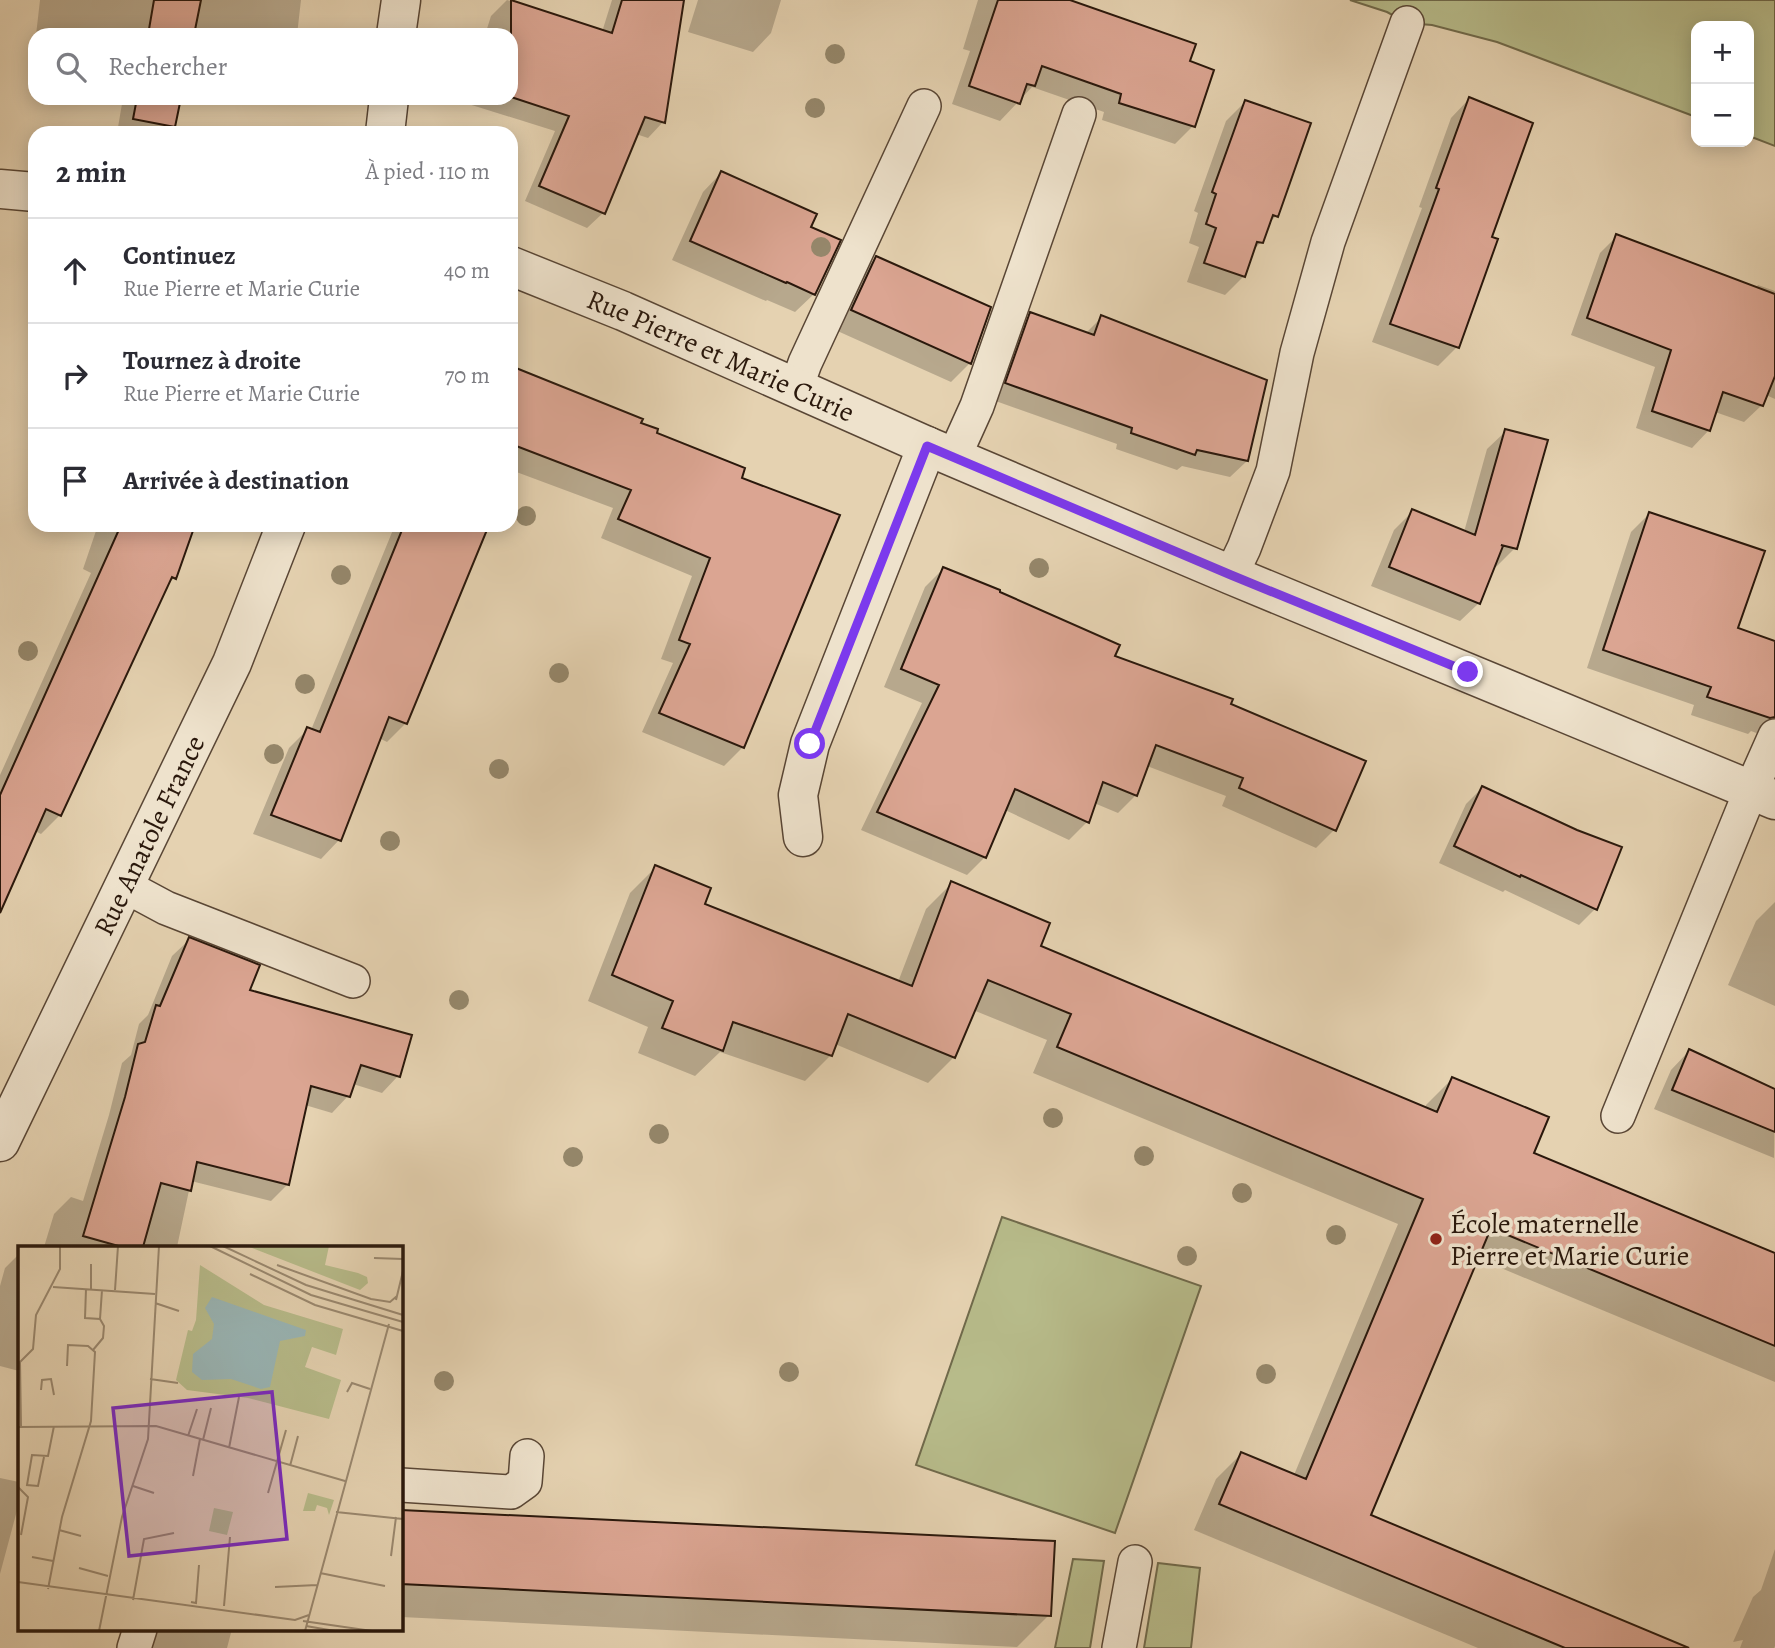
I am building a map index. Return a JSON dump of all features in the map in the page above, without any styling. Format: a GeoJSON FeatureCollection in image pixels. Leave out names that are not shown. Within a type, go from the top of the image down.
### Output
{"type":"FeatureCollection","features":[{"type":"Feature","properties":{"kind":"street"},"geometry":{"type":"LineString","coordinates":[[397,28],[401,0]]}},
{"type":"Feature","properties":{"kind":"street"},"geometry":{"type":"LineString","coordinates":[[386,126],[388,105]]}},
{"type":"Feature","properties":{"kind":"street"},"geometry":{"type":"LineString","coordinates":[[0,189],[28,191]]}},
{"type":"Feature","properties":{"kind":"street","name":"Rue Pierre et Marie Curie"},"geometry":{"type":"LineString","coordinates":[[518,269],[623,311],[941,452],[1231,575],[1763,795]]}},
{"type":"Feature","properties":{"kind":"street"},"geometry":{"type":"LineString","coordinates":[[803,837],[798,795],[810,744],[941,452]]}},
{"type":"Feature","properties":{"kind":"street","name":"Rue Anatole France"},"geometry":{"type":"LineString","coordinates":[[0,1142],[232,663],[283,532]]}},
{"type":"Feature","properties":{"kind":"lane"},"geometry":{"type":"LineString","coordinates":[[1231,575],[1273,471],[1297,354],[1328,242],[1406,23]]}},
{"type":"Feature","properties":{"kind":"lane"},"geometry":{"type":"LineString","coordinates":[[796,388],[805,363],[924,106]]}},
{"type":"Feature","properties":{"kind":"lane"},"geometry":{"type":"LineString","coordinates":[[941,452],[976,406],[1079,114]]}},
{"type":"Feature","properties":{"kind":"lane"},"geometry":{"type":"LineString","coordinates":[[1618,1116],[1763,795],[1775,736]]}},
{"type":"Feature","properties":{"kind":"lane"},"geometry":{"type":"LineString","coordinates":[[125,886],[166,908],[353,981]]}},
{"type":"Feature","properties":{"kind":"lane"},"geometry":{"type":"LineString","coordinates":[[402,1485],[511,1492],[525,1482],[527,1456]]}},
{"type":"Feature","properties":{"kind":"lane"},"geometry":{"type":"LineString","coordinates":[[1119,1648],[1135,1562]]}},
{"type":"Feature","properties":{"kind":"lane"},"geometry":{"type":"LineString","coordinates":[[134,1648],[140,1630]]}},
{"type":"Feature","properties":{"kind":"green space"},"geometry":{"type":"Polygon","coordinates":[[[1350,0],[1775,0],[1775,146],[1754,138],[1754,21],[1691,21],[1691,115],[1497,42],[1432,25],[1407,23],[1387,12],[1350,0]]]}},
{"type":"Feature","properties":{"kind":"green space"},"geometry":{"type":"Polygon","coordinates":[[[1002,1217],[1201,1286],[1115,1533],[916,1465],[1002,1217]]]}},
{"type":"Feature","properties":{"kind":"green space"},"geometry":{"type":"Polygon","coordinates":[[[1073,1559],[1104,1561],[1090,1648],[1055,1648],[1073,1559]]]}},
{"type":"Feature","properties":{"kind":"green space"},"geometry":{"type":"Polygon","coordinates":[[[1158,1563],[1200,1568],[1191,1648],[1144,1648],[1158,1563]]]}},
{"type":"Feature","properties":{"kind":"building"},"geometry":{"type":"Polygon","coordinates":[[[154,0],[201,0],[195,28],[149,28],[154,0]]]}},
{"type":"Feature","properties":{"kind":"building"},"geometry":{"type":"Polygon","coordinates":[[[511,0],[612,33],[622,0],[684,0],[665,123],[645,117],[605,214],[539,186],[569,116],[518,99],[518,28],[511,28],[511,0]]]}},
{"type":"Feature","properties":{"kind":"building"},"geometry":{"type":"Polygon","coordinates":[[[998,0],[1070,0],[1196,44],[1190,61],[1214,70],[1195,127],[1119,103],[1121,94],[1042,66],[1035,86],[1027,84],[1020,104],[969,86],[998,0]]]}},
{"type":"Feature","properties":{"kind":"building"},"geometry":{"type":"Polygon","coordinates":[[[1469,97],[1533,123],[1492,237],[1498,239],[1459,348],[1390,324],[1469,97]]]}},
{"type":"Feature","properties":{"kind":"building"},"geometry":{"type":"Polygon","coordinates":[[[1245,100],[1311,123],[1278,217],[1273,215],[1263,243],[1257,242],[1245,277],[1204,263],[1216,228],[1206,224],[1216,194],[1212,192],[1245,100]]]}},
{"type":"Feature","properties":{"kind":"building"},"geometry":{"type":"Polygon","coordinates":[[[136,105],[180,105],[175,126],[133,119],[136,105]]]}},
{"type":"Feature","properties":{"kind":"building"},"geometry":{"type":"Polygon","coordinates":[[[721,171],[817,214],[811,227],[841,240],[815,295],[690,241],[721,171]]]}},
{"type":"Feature","properties":{"kind":"building"},"geometry":{"type":"Polygon","coordinates":[[[1616,234],[1775,294],[1775,376],[1763,406],[1723,392],[1710,431],[1652,411],[1671,350],[1587,318],[1616,234]]]}},
{"type":"Feature","properties":{"kind":"building"},"geometry":{"type":"Polygon","coordinates":[[[876,256],[991,307],[971,364],[851,310],[876,256]]]}},
{"type":"Feature","properties":{"kind":"building"},"geometry":{"type":"Polygon","coordinates":[[[1030,312],[1094,335],[1101,315],[1267,380],[1248,461],[1197,450],[1195,455],[1131,433],[1132,428],[1005,383],[1030,312]]]}},
{"type":"Feature","properties":{"kind":"building"},"geometry":{"type":"Polygon","coordinates":[[[518,369],[643,419],[641,423],[658,429],[657,433],[745,468],[742,478],[840,515],[744,748],[659,713],[690,644],[679,640],[710,558],[618,519],[631,490],[518,447],[518,369]]]}},
{"type":"Feature","properties":{"kind":"building"},"geometry":{"type":"Polygon","coordinates":[[[1505,429],[1548,440],[1517,549],[1501,545],[1503,546],[1480,604],[1389,567],[1412,509],[1475,535],[1505,429]]]}},
{"type":"Feature","properties":{"kind":"building"},"geometry":{"type":"Polygon","coordinates":[[[1649,512],[1765,551],[1738,628],[1775,641],[1775,717],[1770,718],[1707,697],[1711,687],[1603,650],[1649,512]]]}},
{"type":"Feature","properties":{"kind":"building"},"geometry":{"type":"Polygon","coordinates":[[[118,532],[193,532],[176,579],[172,577],[61,816],[46,809],[0,913],[0,795],[118,532]]]}},
{"type":"Feature","properties":{"kind":"building"},"geometry":{"type":"Polygon","coordinates":[[[401,532],[486,532],[407,724],[389,717],[341,841],[271,815],[307,727],[320,732],[401,532]]]}},
{"type":"Feature","properties":{"kind":"building"},"geometry":{"type":"Polygon","coordinates":[[[943,567],[1120,645],[1115,656],[1233,699],[1231,704],[1366,761],[1336,831],[1239,788],[1243,778],[1156,745],[1137,796],[1103,782],[1089,823],[1015,789],[986,858],[877,812],[939,685],[901,669],[943,567]]]}},
{"type":"Feature","properties":{"kind":"building"},"geometry":{"type":"Polygon","coordinates":[[[1482,786],[1577,830],[1622,847],[1597,910],[1454,846],[1482,786]]]}},
{"type":"Feature","properties":{"kind":"building"},"geometry":{"type":"Polygon","coordinates":[[[655,865],[711,888],[705,904],[912,986],[951,881],[1050,923],[1041,946],[1437,1112],[1452,1077],[1549,1117],[1534,1153],[1775,1253],[1775,1346],[1491,1228],[1371,1515],[1689,1648],[1565,1648],[1219,1504],[1241,1452],[1306,1479],[1423,1199],[1057,1047],[1071,1014],[988,980],[955,1058],[848,1014],[832,1056],[733,1022],[723,1051],[662,1028],[673,1001],[612,975],[655,865]]]}},
{"type":"Feature","properties":{"kind":"building"},"geometry":{"type":"Polygon","coordinates":[[[189,937],[260,965],[250,990],[412,1035],[400,1077],[361,1065],[350,1097],[311,1086],[289,1185],[197,1162],[191,1191],[161,1183],[143,1246],[118,1246],[83,1236],[138,1044],[145,1042],[156,1005],[160,1006],[189,937]]]}},
{"type":"Feature","properties":{"kind":"building"},"geometry":{"type":"Polygon","coordinates":[[[1689,1049],[1775,1089],[1775,1132],[1672,1090],[1689,1049]]]}},
{"type":"Feature","properties":{"kind":"building"},"geometry":{"type":"Polygon","coordinates":[[[402,1510],[1055,1541],[1051,1616],[402,1584],[402,1510]]]}},
{"type":"Feature","properties":{"kind":"place","name":"École maternelle Pierre et Marie Curie"},"geometry":{"type":"Point","coordinates":[1436,1239]}},
{"type":"Feature","properties":{"kind":"route"},"geometry":{"type":"LineString","coordinates":[[810,744],[927,446],[1468,672]]}}]}
